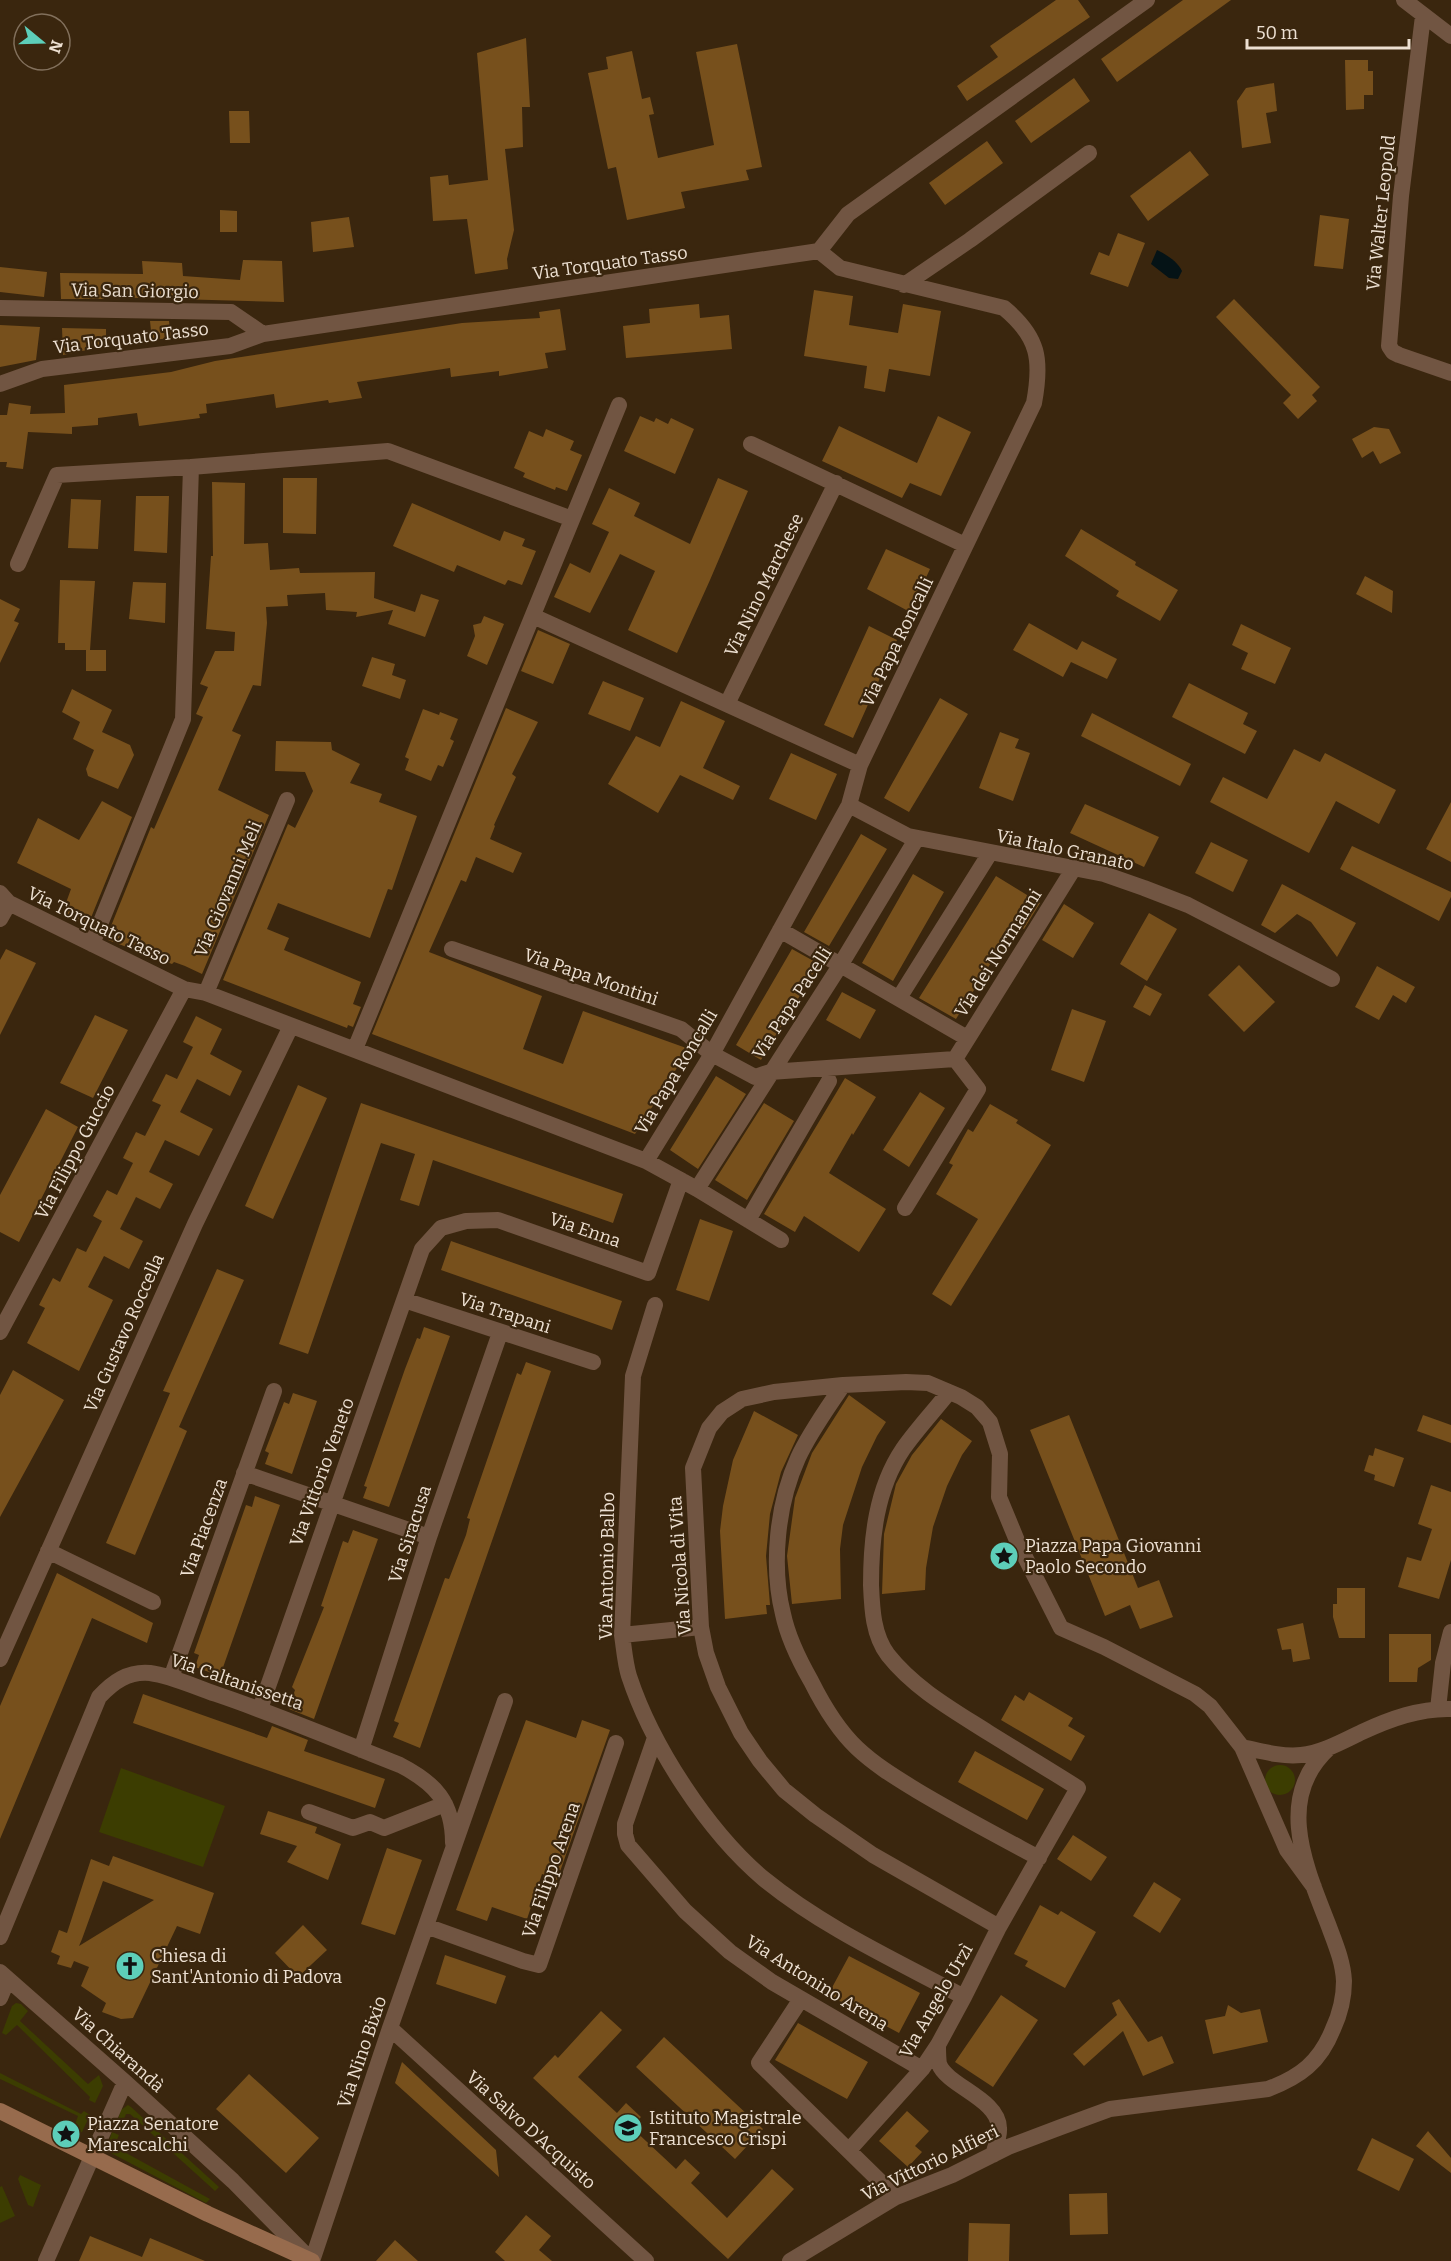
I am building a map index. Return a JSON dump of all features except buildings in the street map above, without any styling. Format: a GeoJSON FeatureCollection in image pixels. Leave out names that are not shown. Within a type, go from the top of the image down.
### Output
{"type":"FeatureCollection","features":[{"type":"Feature","properties":{"kind":"main road"},"geometry":{"type":"LineString","coordinates":[[0,2111],[208,2214],[312,2261]]}},
{"type":"Feature","properties":{"kind":"street"},"geometry":{"type":"LineString","coordinates":[[819,251],[848,214],[1147,0]]}},
{"type":"Feature","properties":{"kind":"street"},"geometry":{"type":"LineString","coordinates":[[1404,0],[1451,36]]}},
{"type":"Feature","properties":{"kind":"street","name":"Via Walter Leopold"},"geometry":{"type":"LineString","coordinates":[[1423,16],[1401,196],[1389,346],[1399,355],[1451,373]]}},
{"type":"Feature","properties":{"kind":"street"},"geometry":{"type":"LineString","coordinates":[[904,285],[1089,153]]}},
{"type":"Feature","properties":{"kind":"street","name":"Via Papa Roncalli"},"geometry":{"type":"LineString","coordinates":[[646,1161],[712,1054],[849,805],[860,765],[1034,403],[1039,374],[1036,351],[1022,322],[1004,308],[840,268],[819,251]]}},
{"type":"Feature","properties":{"kind":"street","name":"Via Torquato Tasso"},"geometry":{"type":"LineString","coordinates":[[0,384],[42,369],[230,346],[263,334],[819,251]]}},
{"type":"Feature","properties":{"kind":"street","name":"Via San Giorgio"},"geometry":{"type":"LineString","coordinates":[[0,308],[231,312],[263,334]]}},
{"type":"Feature","properties":{"kind":"street"},"geometry":{"type":"LineString","coordinates":[[355,1049],[619,405]]}},
{"type":"Feature","properties":{"kind":"street"},"geometry":{"type":"LineString","coordinates":[[751,444],[965,545]]}},
{"type":"Feature","properties":{"kind":"street"},"geometry":{"type":"LineString","coordinates":[[18,564],[57,475],[388,451],[572,519]]}},
{"type":"Feature","properties":{"kind":"street"},"geometry":{"type":"LineString","coordinates":[[92,944],[183,719],[191,467]]}},
{"type":"Feature","properties":{"kind":"street","name":"Via Nino Marchese"},"geometry":{"type":"LineString","coordinates":[[727,705],[836,483]]}},
{"type":"Feature","properties":{"kind":"street"},"geometry":{"type":"LineString","coordinates":[[533,616],[860,765]]}},
{"type":"Feature","properties":{"kind":"street","name":"Via Giovanni Meli"},"geometry":{"type":"LineString","coordinates":[[206,993],[287,800]]}},
{"type":"Feature","properties":{"kind":"street","name":"Via Italo Granato"},"geometry":{"type":"LineString","coordinates":[[849,805],[908,836],[1104,874],[1188,905],[1332,979]]}},
{"type":"Feature","properties":{"kind":"street","name":"Via Papa Pacelli"},"geometry":{"type":"LineString","coordinates":[[697,1189],[841,964],[917,838]]}},
{"type":"Feature","properties":{"kind":"street"},"geometry":{"type":"LineString","coordinates":[[899,998],[990,853]]}},
{"type":"Feature","properties":{"kind":"street","name":"Via dei Normanni"},"geometry":{"type":"LineString","coordinates":[[955,1059],[1074,868]]}},
{"type":"Feature","properties":{"kind":"street"},"geometry":{"type":"LineString","coordinates":[[0,919],[4,898]]}},
{"type":"Feature","properties":{"kind":"street","name":"Via Torquato Tasso"},"geometry":{"type":"LineString","coordinates":[[4,898],[184,990],[206,993],[646,1161],[781,1240]]}},
{"type":"Feature","properties":{"kind":"street"},"geometry":{"type":"LineString","coordinates":[[780,930],[967,1038]]}},
{"type":"Feature","properties":{"kind":"street","name":"Via Papa Montini"},"geometry":{"type":"LineString","coordinates":[[452,949],[681,1029],[712,1054],[755,1077],[770,1072],[955,1059]]}},
{"type":"Feature","properties":{"kind":"street","name":"Via Filippo Guccio"},"geometry":{"type":"LineString","coordinates":[[0,1332],[184,990]]}},
{"type":"Feature","properties":{"kind":"street","name":"Via Gustavo Roccella"},"geometry":{"type":"LineString","coordinates":[[0,1659],[195,1224],[291,1026]]}},
{"type":"Feature","properties":{"kind":"street"},"geometry":{"type":"LineString","coordinates":[[905,1208],[978,1089],[955,1059]]}},
{"type":"Feature","properties":{"kind":"street"},"geometry":{"type":"LineString","coordinates":[[748,1220],[829,1081]]}},
{"type":"Feature","properties":{"kind":"street","name":"Via Enna"},"geometry":{"type":"LineString","coordinates":[[422,1249],[441,1228],[466,1221],[498,1221],[648,1273],[681,1180]]}},
{"type":"Feature","properties":{"kind":"street","name":"Via Vittorio Veneto"},"geometry":{"type":"LineString","coordinates":[[260,1708],[422,1249]]}},
{"type":"Feature","properties":{"kind":"street","name":"Via Trapani"},"geometry":{"type":"LineString","coordinates":[[404,1300],[593,1362]]}},
{"type":"Feature","properties":{"kind":"street","name":"Via Antonio Balbo"},"geometry":{"type":"LineString","coordinates":[[655,1305],[633,1376],[622,1635],[629,1674],[655,1738],[696,1803],[733,1848],[764,1878],[803,1907],[854,1938],[964,1997]]}},
{"type":"Feature","properties":{"kind":"street","name":"Via Siracusa"},"geometry":{"type":"LineString","coordinates":[[361,1750],[429,1537],[500,1333]]}},
{"type":"Feature","properties":{"kind":"street","name":"Via Nicola di Vita"},"geometry":{"type":"LineString","coordinates":[[949,1392],[928,1383],[843,1385],[774,1392],[742,1399],[722,1412],[709,1428],[693,1468],[701,1627],[706,1653],[718,1687],[741,1733],[784,1790],[841,1835],[999,1927]]}},
{"type":"Feature","properties":{"kind":"street"},"geometry":{"type":"LineString","coordinates":[[843,1385],[813,1429],[798,1459],[782,1514],[778,1566],[783,1614],[790,1638],[827,1711],[855,1747],[881,1768],[936,1802],[1039,1858]]}},
{"type":"Feature","properties":{"kind":"street","name":"Via Piacenza"},"geometry":{"type":"LineString","coordinates":[[171,1678],[274,1391]]}},
{"type":"Feature","properties":{"kind":"street"},"geometry":{"type":"LineString","coordinates":[[949,1392],[977,1407],[990,1422],[1000,1454],[999,1497],[1018,1543],[1060,1628],[1104,1647],[1195,1694],[1210,1706],[1242,1747],[1287,1850],[1314,1887]]}},
{"type":"Feature","properties":{"kind":"street","name":"Via Angelo Urzì"},"geometry":{"type":"LineString","coordinates":[[850,2150],[922,2069],[938,2044],[999,1927],[1078,1788],[940,1702],[910,1678],[887,1654],[876,1634],[872,1606],[871,1563],[874,1525],[885,1486],[902,1450],[949,1392]]}},
{"type":"Feature","properties":{"kind":"street"},"geometry":{"type":"LineString","coordinates":[[244,1473],[429,1537]]}},
{"type":"Feature","properties":{"kind":"street"},"geometry":{"type":"LineString","coordinates":[[48,1551],[153,1602]]}},
{"type":"Feature","properties":{"kind":"street"},"geometry":{"type":"LineString","coordinates":[[622,1635],[701,1627]]}},
{"type":"Feature","properties":{"kind":"street"},"geometry":{"type":"LineString","coordinates":[[1242,1747],[1275,1754],[1302,1755],[1330,1747],[1373,1727],[1420,1711],[1444,1708],[1443,1663],[1451,1632]]}},
{"type":"Feature","properties":{"kind":"street","name":"Via Caltanissetta"},"geometry":{"type":"LineString","coordinates":[[0,1937],[99,1697],[111,1684],[127,1675],[149,1673],[171,1678],[260,1708],[422,1776],[438,1792],[445,1804],[453,1831],[451,1856]]}},
{"type":"Feature","properties":{"kind":"street","name":"Via Nino Bixio"},"geometry":{"type":"LineString","coordinates":[[312,2261],[390,2028],[505,1701]]}},
{"type":"Feature","properties":{"kind":"street","name":"Via Antonino Arena"},"geometry":{"type":"LineString","coordinates":[[655,1738],[625,1824],[628,1845],[685,1911],[730,1952],[772,1982],[922,2069]]}},
{"type":"Feature","properties":{"kind":"street","name":"Via Filippo Arena"},"geometry":{"type":"LineString","coordinates":[[426,1926],[539,1965],[616,1743]]}},
{"type":"Feature","properties":{"kind":"street"},"geometry":{"type":"LineString","coordinates":[[1314,1887],[1300,1840],[1298,1810],[1304,1783],[1316,1760],[1330,1747]]}},
{"type":"Feature","properties":{"kind":"street"},"geometry":{"type":"LineString","coordinates":[[309,1812],[353,1828],[370,1822],[384,1828],[445,1804]]}},
{"type":"Feature","properties":{"kind":"street","name":"Via Vittorio Alfieri"},"geometry":{"type":"LineString","coordinates":[[790,2261],[896,2197],[952,2175],[1008,2147],[1110,2109],[1268,2089],[1293,2079],[1313,2062],[1329,2038],[1340,2013],[1344,1982],[1340,1957],[1314,1887]]}},
{"type":"Feature","properties":{"kind":"street"},"geometry":{"type":"LineString","coordinates":[[0,1998],[4,1976]]}},
{"type":"Feature","properties":{"kind":"street","name":"Via Chiarandà"},"geometry":{"type":"LineString","coordinates":[[4,1976],[233,2181],[312,2261]]}},
{"type":"Feature","properties":{"kind":"street"},"geometry":{"type":"LineString","coordinates":[[801,1999],[759,2063],[896,2197]]}},
{"type":"Feature","properties":{"kind":"street","name":"Via Salvo D'Acquisto"},"geometry":{"type":"LineString","coordinates":[[390,2028],[646,2261]]}},
{"type":"Feature","properties":{"kind":"street"},"geometry":{"type":"LineString","coordinates":[[938,2044],[939,2065],[998,2116],[1000,2129],[993,2155]]}},
{"type":"Feature","properties":{"kind":"street"},"geometry":{"type":"LineString","coordinates":[[46,2261],[125,2082]]}},
{"type":"Feature","properties":{"kind":"shaded area"},"geometry":{"type":"Polygon","coordinates":[[[1157,250],[1180,267],[1182,271],[1178,279],[1169,278],[1151,264],[1157,250]]]}},
{"type":"Feature","properties":{"kind":"shaded area"},"geometry":{"type":"Polygon","coordinates":[[[1280,1765],[1286,1766],[1294,1774],[1294,1786],[1286,1794],[1280,1795],[1274,1794],[1266,1786],[1265,1780],[1266,1774],[1274,1766],[1280,1765]]]}},
{"type":"Feature","properties":{"kind":"shaded area"},"geometry":{"type":"Polygon","coordinates":[[[121,1768],[225,1806],[203,1867],[99,1832],[121,1768]]]}},
{"type":"Feature","properties":{"kind":"shaded area"},"geometry":{"type":"Polygon","coordinates":[[[16,2003],[21,2004],[28,2011],[20,2021],[88,2084],[99,2075],[103,2086],[95,2103],[89,2100],[90,2097],[17,2025],[6,2035],[2,2033],[12,2006],[16,2003]]]}},
{"type":"Feature","properties":{"kind":"shaded area"},"geometry":{"type":"Polygon","coordinates":[[[0,2073],[81,2114],[84,2111],[90,2115],[82,2132],[77,2134],[72,2132],[78,2116],[0,2079],[0,2073]]]}},
{"type":"Feature","properties":{"kind":"shaded area"},"geometry":{"type":"Polygon","coordinates":[[[128,2105],[219,2187],[215,2191],[130,2114],[126,2114],[123,2122],[118,2119],[121,2110],[128,2105]]]}},
{"type":"Feature","properties":{"kind":"shaded area"},"geometry":{"type":"Polygon","coordinates":[[[112,2132],[119,2135],[115,2145],[117,2148],[210,2199],[206,2203],[111,2153],[108,2144],[112,2132]]]}},
{"type":"Feature","properties":{"kind":"shaded area"},"geometry":{"type":"Polygon","coordinates":[[[20,2175],[41,2185],[33,2207],[28,2205],[18,2179],[20,2175]]]}},
{"type":"Feature","properties":{"kind":"shaded area"},"geometry":{"type":"Polygon","coordinates":[[[2,2186],[15,2216],[0,2223],[0,2187],[2,2186]]]}},
{"type":"Feature","properties":{"kind":"place","name":"Piazza Papa Giovanni Paolo Secondo"},"geometry":{"type":"Point","coordinates":[1004,1556]}},
{"type":"Feature","properties":{"kind":"place","name":"Chiesa di Sant'Antonio di Padova"},"geometry":{"type":"Point","coordinates":[130,1966]}},
{"type":"Feature","properties":{"kind":"place","name":"Istituto Magistrale Francesco Crispi"},"geometry":{"type":"Point","coordinates":[628,2128]}},
{"type":"Feature","properties":{"kind":"place","name":"Piazza Senatore Marescalchi"},"geometry":{"type":"Point","coordinates":[66,2134]}}]}
